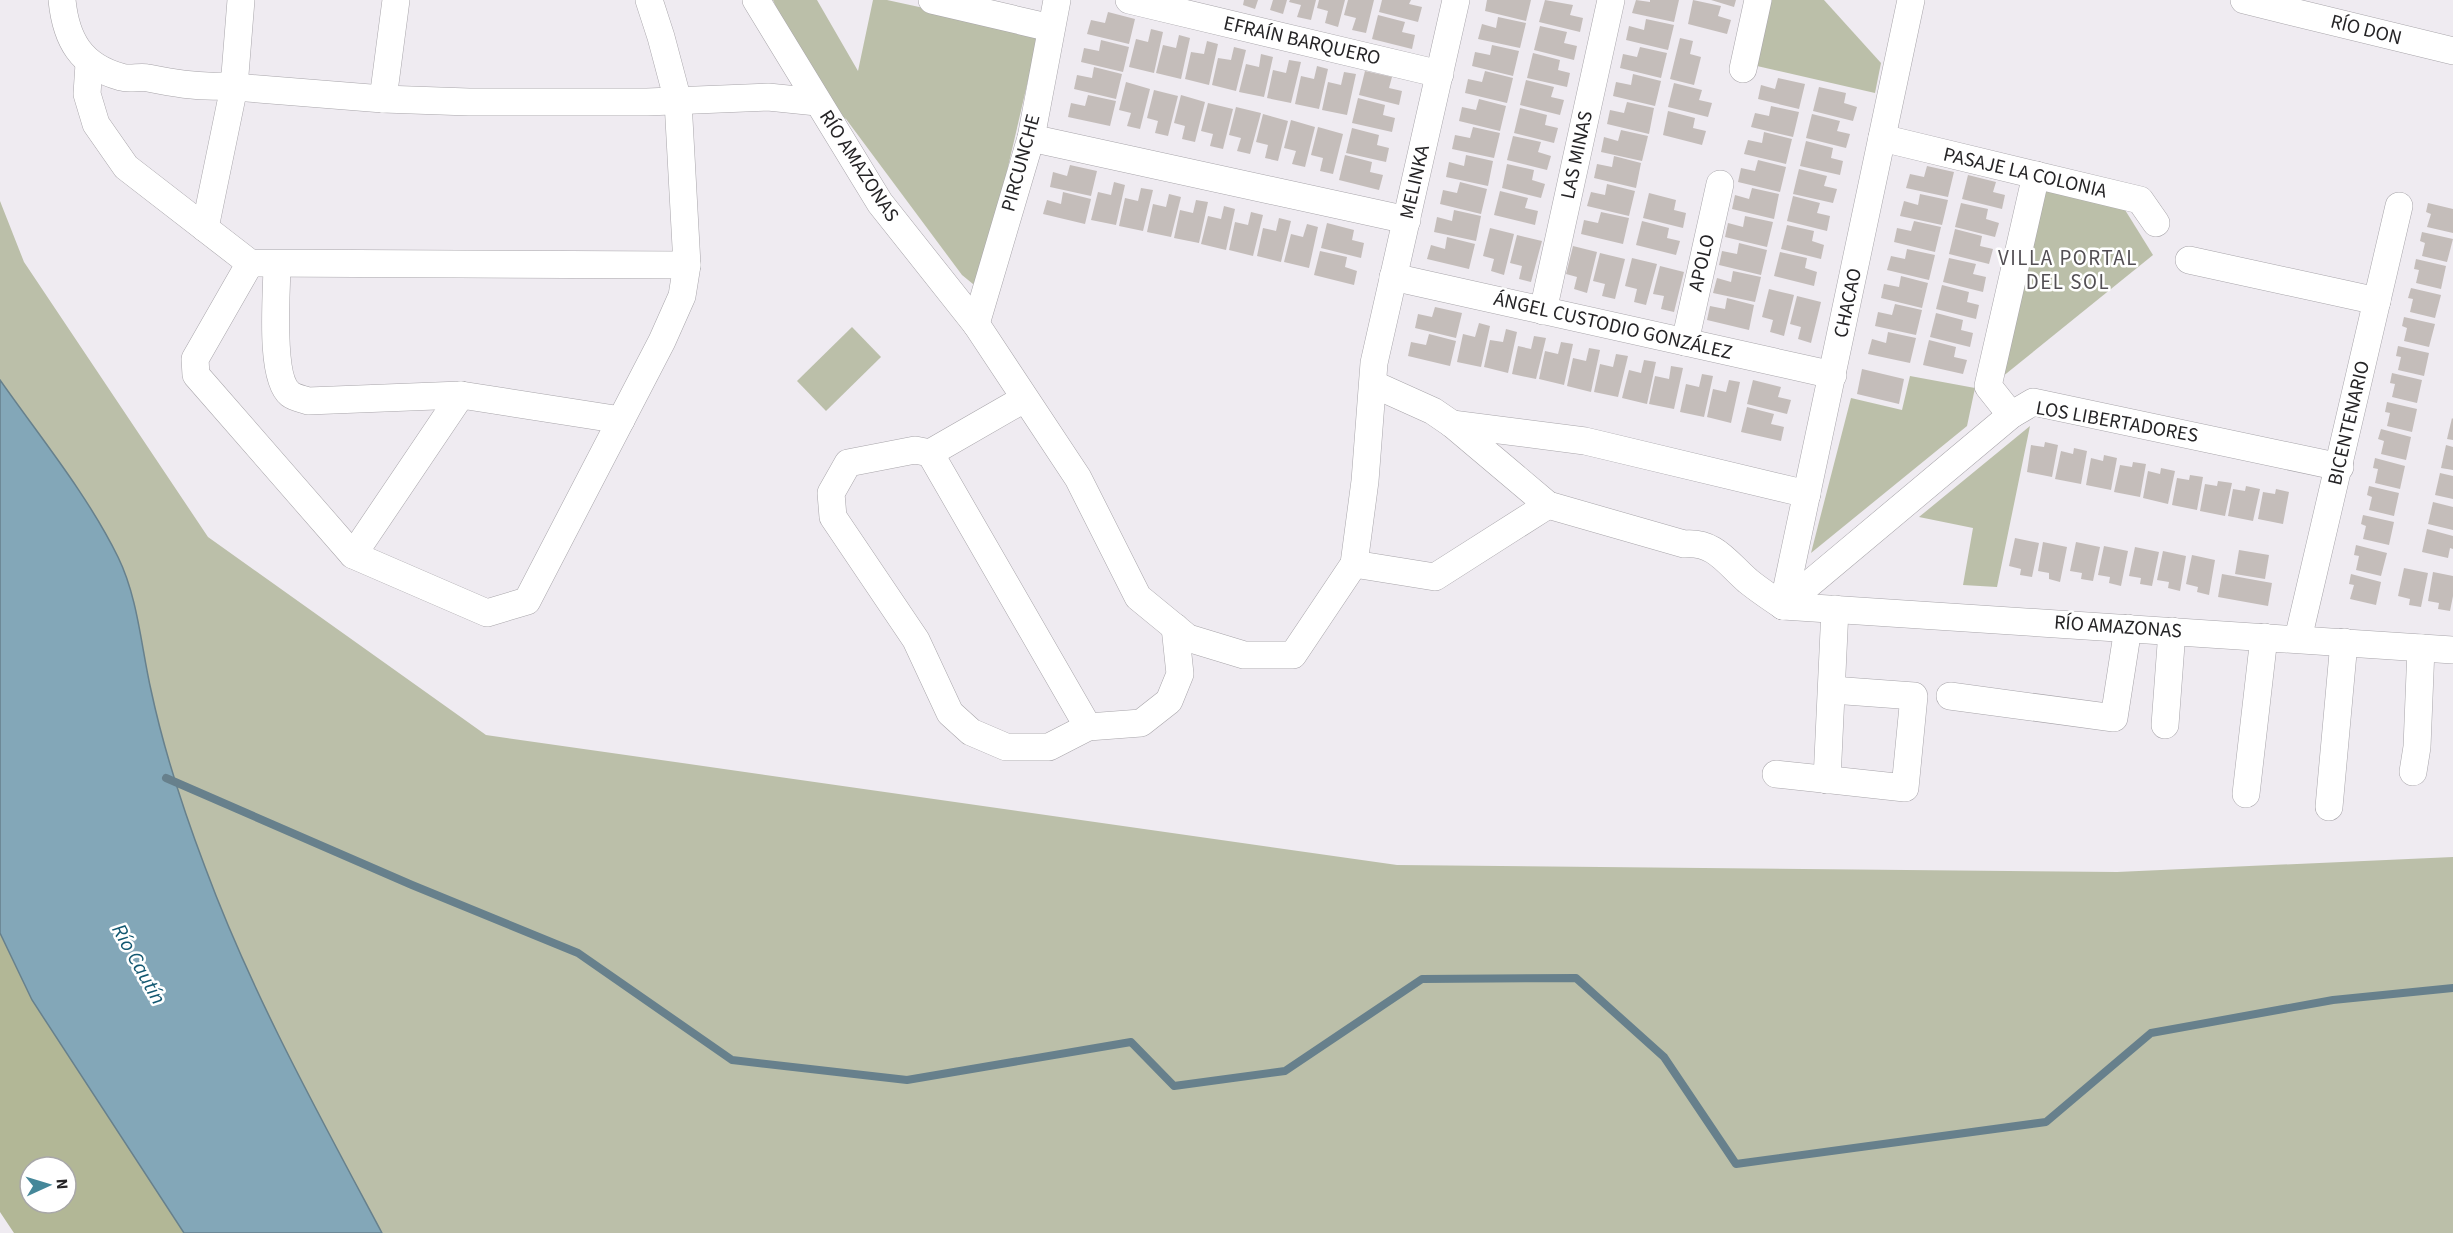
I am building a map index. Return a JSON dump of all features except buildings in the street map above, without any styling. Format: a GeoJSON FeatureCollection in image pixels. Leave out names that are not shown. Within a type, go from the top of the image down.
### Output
{"type":"FeatureCollection","features":[{"type":"Feature","properties":{"kind":"street"},"geometry":{"type":"LineString","coordinates":[[62,0],[67,29],[89,64],[123,78],[145,77],[195,87],[234,87],[383,99],[469,102],[678,101],[768,97],[818,102]]}},
{"type":"Feature","properties":{"kind":"street"},"geometry":{"type":"LineString","coordinates":[[205,228],[234,87],[241,0]]}},
{"type":"Feature","properties":{"kind":"street"},"geometry":{"type":"LineString","coordinates":[[383,99],[396,0]]}},
{"type":"Feature","properties":{"kind":"street"},"geometry":{"type":"LineString","coordinates":[[250,263],[195,358],[196,375],[353,555],[487,613],[527,601],[662,341],[682,296],[687,265],[678,101],[649,0]]}},
{"type":"Feature","properties":{"kind":"street","name":"RÍO AMAZONAS"},"geometry":{"type":"LineString","coordinates":[[756,0],[880,203],[976,324],[1078,478],[1138,597],[1188,638],[1244,655],[1293,655],[1354,564]]}},
{"type":"Feature","properties":{"kind":"street"},"geometry":{"type":"LineString","coordinates":[[932,0],[1051,28]]}},
{"type":"Feature","properties":{"kind":"street","name":"PIRCUNCHE"},"geometry":{"type":"LineString","coordinates":[[976,324],[1030,138],[1057,0]]}},
{"type":"Feature","properties":{"kind":"street","name":"EFRAÍN BARQUERO"},"geometry":{"type":"LineString","coordinates":[[1129,0],[1440,74]]}},
{"type":"Feature","properties":{"kind":"street","name":"MELINKA"},"geometry":{"type":"LineString","coordinates":[[1354,564],[1365,482],[1373,374],[1456,0]]}},
{"type":"Feature","properties":{"kind":"street","name":"LAS MINAS"},"geometry":{"type":"LineString","coordinates":[[1543,311],[1611,0]]}},
{"type":"Feature","properties":{"kind":"street"},"geometry":{"type":"LineString","coordinates":[[1743,69],[1758,0]]}},
{"type":"Feature","properties":{"kind":"street","name":"CHACAO"},"geometry":{"type":"LineString","coordinates":[[1783,606],[1911,0]]}},
{"type":"Feature","properties":{"kind":"street","name":"RÍO DON"},"geometry":{"type":"LineString","coordinates":[[2244,0],[2339,11],[2453,51]]}},
{"type":"Feature","properties":{"kind":"street"},"geometry":{"type":"LineString","coordinates":[[89,64],[87,94],[96,124],[126,167],[250,263],[687,265]]}},
{"type":"Feature","properties":{"kind":"street"},"geometry":{"type":"LineString","coordinates":[[1030,138],[1407,220]]}},
{"type":"Feature","properties":{"kind":"street","name":"PASAJE LA COLONIA"},"geometry":{"type":"LineString","coordinates":[[1882,138],[2140,200],[2156,223]]}},
{"type":"Feature","properties":{"kind":"street"},"geometry":{"type":"LineString","coordinates":[[2010,415],[1988,386],[2037,176]]}},
{"type":"Feature","properties":{"kind":"street","name":"APOLO"},"geometry":{"type":"LineString","coordinates":[[1685,342],[1720,183]]}},
{"type":"Feature","properties":{"kind":"street","name":"BICENTENARIO"},"geometry":{"type":"LineString","coordinates":[[2298,639],[2340,467],[2399,206]]}},
{"type":"Feature","properties":{"kind":"street"},"geometry":{"type":"LineString","coordinates":[[2189,260],[2377,302]]}},
{"type":"Feature","properties":{"kind":"street"},"geometry":{"type":"LineString","coordinates":[[277,264],[276,355],[280,378],[290,394],[308,401],[461,394],[621,420]]}},
{"type":"Feature","properties":{"kind":"street","name":"ÁNGEL CUSTODIO GONZÁLEZ"},"geometry":{"type":"LineString","coordinates":[[1394,277],[1833,375]]}},
{"type":"Feature","properties":{"kind":"street"},"geometry":{"type":"LineString","coordinates":[[1373,374],[1452,424],[1548,505],[1684,544],[1698,543],[1710,547],[1755,586],[1783,606]]}},
{"type":"Feature","properties":{"kind":"street"},"geometry":{"type":"LineString","coordinates":[[353,555],[461,394]]}},
{"type":"Feature","properties":{"kind":"street"},"geometry":{"type":"LineString","coordinates":[[1024,399],[930,453],[915,450],[848,463],[831,493],[833,517],[916,640],[950,713],[971,732],[1006,747],[1049,747],[1088,727],[1141,723],[1169,701],[1180,674],[1174,627]]}},
{"type":"Feature","properties":{"kind":"street","name":"LOS LIBERTADORES"},"geometry":{"type":"LineString","coordinates":[[1783,606],[2010,415],[2033,402],[2340,467]]}},
{"type":"Feature","properties":{"kind":"street"},"geometry":{"type":"LineString","coordinates":[[1452,424],[1585,441],[1807,494]]}},
{"type":"Feature","properties":{"kind":"street"},"geometry":{"type":"LineString","coordinates":[[930,453],[1088,727]]}},
{"type":"Feature","properties":{"kind":"street"},"geometry":{"type":"LineString","coordinates":[[1354,564],[1435,577],[1548,505]]}},
{"type":"Feature","properties":{"kind":"street","name":"RÍO AMAZONAS"},"geometry":{"type":"LineString","coordinates":[[1783,606],[2453,650]]}},
{"type":"Feature","properties":{"kind":"street"},"geometry":{"type":"LineString","coordinates":[[1827,780],[1835,609]]}},
{"type":"Feature","properties":{"kind":"street"},"geometry":{"type":"LineString","coordinates":[[1950,696],[2114,718],[2127,628]]}},
{"type":"Feature","properties":{"kind":"street"},"geometry":{"type":"LineString","coordinates":[[2165,725],[2172,631]]}},
{"type":"Feature","properties":{"kind":"street"},"geometry":{"type":"LineString","coordinates":[[2246,794],[2265,637]]}},
{"type":"Feature","properties":{"kind":"street"},"geometry":{"type":"LineString","coordinates":[[2329,807],[2344,642]]}},
{"type":"Feature","properties":{"kind":"street"},"geometry":{"type":"LineString","coordinates":[[2413,772],[2417,747],[2421,648]]}},
{"type":"Feature","properties":{"kind":"street"},"geometry":{"type":"LineString","coordinates":[[1776,774],[1905,788],[1914,696],[1832,690]]}},
{"type":"Feature","properties":{"kind":"green space"},"geometry":{"type":"Polygon","coordinates":[[[773,0],[817,0],[858,71],[873,0],[887,0],[1039,33],[982,279],[973,284],[962,275],[846,119],[817,102],[773,0]]]}},
{"type":"Feature","properties":{"kind":"green space"},"geometry":{"type":"Polygon","coordinates":[[[1770,0],[1824,0],[1881,63],[1875,93],[1757,66],[1770,0]]]}},
{"type":"Feature","properties":{"kind":"green space"},"geometry":{"type":"Polygon","coordinates":[[[2055,188],[2122,205],[2153,255],[2002,377],[2042,192],[2055,188]]]}},
{"type":"Feature","properties":{"kind":"green space"},"geometry":{"type":"Polygon","coordinates":[[[0,201],[24,262],[208,537],[486,735],[1397,865],[2117,872],[2453,857],[2453,1233],[58,1233],[63,1215],[78,1215],[78,1155],[22,1155],[0,1124],[0,201]]]}},
{"type":"Feature","properties":{"kind":"green space"},"geometry":{"type":"Polygon","coordinates":[[[852,327],[881,357],[826,411],[797,381],[852,327]]]}},
{"type":"Feature","properties":{"kind":"green space"},"geometry":{"type":"Polygon","coordinates":[[[1910,376],[1975,388],[1967,426],[1811,553],[1851,398],[1902,410],[1910,376]]]}},
{"type":"Feature","properties":{"kind":"green space"},"geometry":{"type":"Polygon","coordinates":[[[2030,426],[1997,587],[1963,585],[1973,528],[1919,517],[2030,426]]]}},
{"type":"Feature","properties":{"kind":"green space"},"geometry":{"type":"Polygon","coordinates":[[[0,933],[32,1000],[184,1233],[14,1233],[0,1212],[0,933]]]}},
{"type":"Feature","properties":{"kind":"water","name":"Río Cautín"},"geometry":{"type":"Polygon","coordinates":[[[0,380],[78,488],[118,557],[135,605],[151,690],[168,758],[223,914],[243,961],[310,1098],[382,1233],[184,1233],[32,1000],[0,933],[0,380]]]}},
{"type":"Feature","properties":{"kind":"waterway"},"geometry":{"type":"LineString","coordinates":[[166,778],[412,885],[578,953],[732,1060],[907,1080],[1131,1042],[1174,1086],[1285,1071],[1422,979],[1576,978],[1664,1057],[1736,1164],[2046,1122],[2151,1033],[2333,1000],[2453,988]]}},
{"type":"Feature","properties":{"kind":"district","name":"VILLA PORTAL DEL SOL"},"geometry":{"type":"Point","coordinates":[2068,270]}}]}
